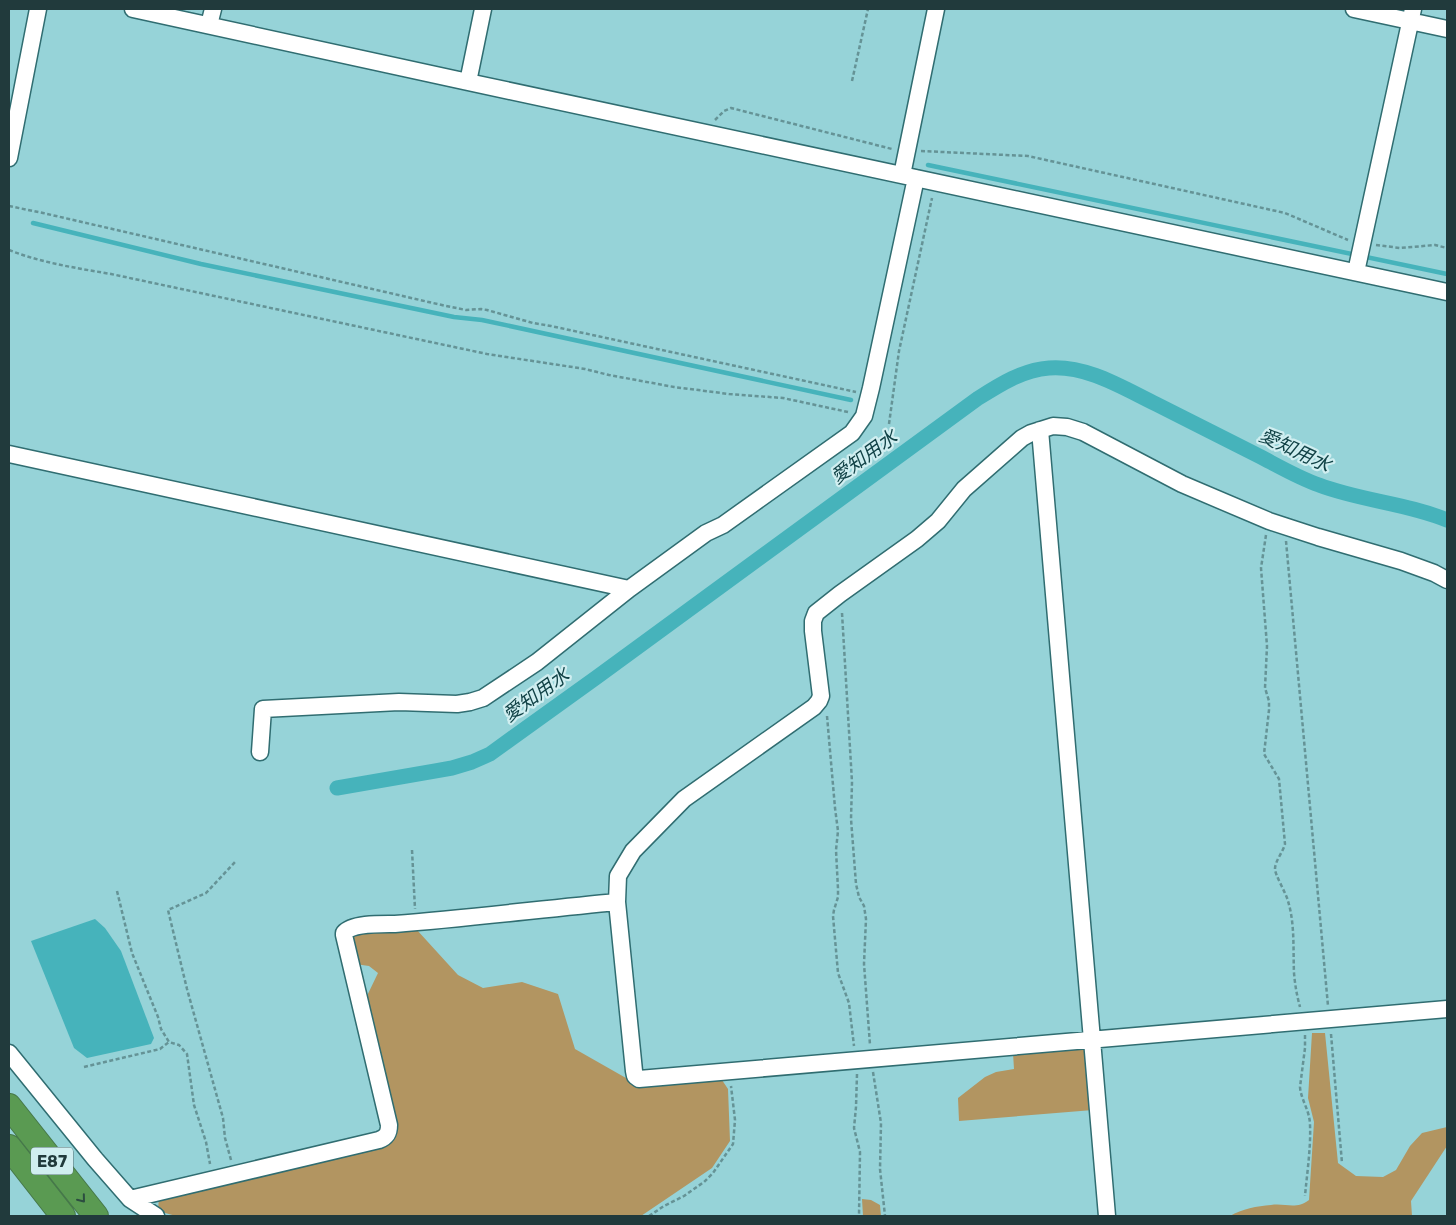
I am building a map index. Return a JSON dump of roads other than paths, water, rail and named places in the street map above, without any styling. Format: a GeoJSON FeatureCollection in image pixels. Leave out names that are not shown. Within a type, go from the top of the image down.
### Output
{"type":"FeatureCollection","features":[{"type":"Feature","properties":{"kind":"highway","name":"E87"},"geometry":{"type":"LineString","coordinates":[[9,1106],[96,1216]]}},
{"type":"Feature","properties":{"kind":"highway","name":"E87"},"geometry":{"type":"LineString","coordinates":[[9,1147],[63,1216]]}},
{"type":"Feature","properties":{"kind":"street"},"geometry":{"type":"LineString","coordinates":[[9,158],[38,9]]}},
{"type":"Feature","properties":{"kind":"street"},"geometry":{"type":"LineString","coordinates":[[133,9],[1447,292]]}},
{"type":"Feature","properties":{"kind":"street"},"geometry":{"type":"LineString","coordinates":[[209,25],[213,9]]}},
{"type":"Feature","properties":{"kind":"street"},"geometry":{"type":"LineString","coordinates":[[468,82],[483,9]]}},
{"type":"Feature","properties":{"kind":"street"},"geometry":{"type":"LineString","coordinates":[[260,752],[263,709],[399,702],[457,704],[483,698],[537,662],[629,589],[706,532],[723,525],[852,433],[864,416],[869,395],[909,176],[907,150],[936,9]]}},
{"type":"Feature","properties":{"kind":"street"},"geometry":{"type":"LineString","coordinates":[[1354,9],[1411,15],[1447,29]]}},
{"type":"Feature","properties":{"kind":"street"},"geometry":{"type":"LineString","coordinates":[[1356,272],[1411,15]]}},
{"type":"Feature","properties":{"kind":"street"},"geometry":{"type":"LineString","coordinates":[[1447,580],[1434,573],[1401,561],[1277,524],[1182,484],[1083,432],[1067,427],[1053,426],[1031,432],[964,489],[938,521],[917,539],[816,613],[813,620],[813,631],[821,696],[819,701],[814,707],[684,799],[633,851],[618,876],[617,902],[634,1071],[637,1078],[643,1079],[1447,1009]]}},
{"type":"Feature","properties":{"kind":"street"},"geometry":{"type":"LineString","coordinates":[[1040,430],[1107,1216]]}},
{"type":"Feature","properties":{"kind":"street"},"geometry":{"type":"LineString","coordinates":[[9,454],[629,589]]}},
{"type":"Feature","properties":{"kind":"street"},"geometry":{"type":"LineString","coordinates":[[130,1199],[379,1140],[387,1135],[390,1125],[344,933],[349,928],[617,902]]}},
{"type":"Feature","properties":{"kind":"street"},"geometry":{"type":"LineString","coordinates":[[9,1053],[130,1199],[156,1216]]}},
{"type":"Feature","properties":{"kind":"water"},"geometry":{"type":"Polygon","coordinates":[[[95,919],[105,928],[121,951],[154,1038],[151,1044],[87,1058],[74,1048],[31,941],[95,919]]]}},
{"type":"Feature","properties":{"kind":"waterway"},"geometry":{"type":"LineString","coordinates":[[928,165],[1447,274]]}},
{"type":"Feature","properties":{"kind":"waterway"},"geometry":{"type":"LineString","coordinates":[[33,223],[201,264],[454,317],[482,320],[851,400]]}},
{"type":"Feature","properties":{"kind":"waterway","name":"愛知用水"},"geometry":{"type":"LineString","coordinates":[[337,788],[452,768],[490,754],[977,399],[1011,379],[1039,369],[1063,368],[1091,374],[1118,385],[1312,482],[1351,495],[1416,510],[1447,520]]}}]}
